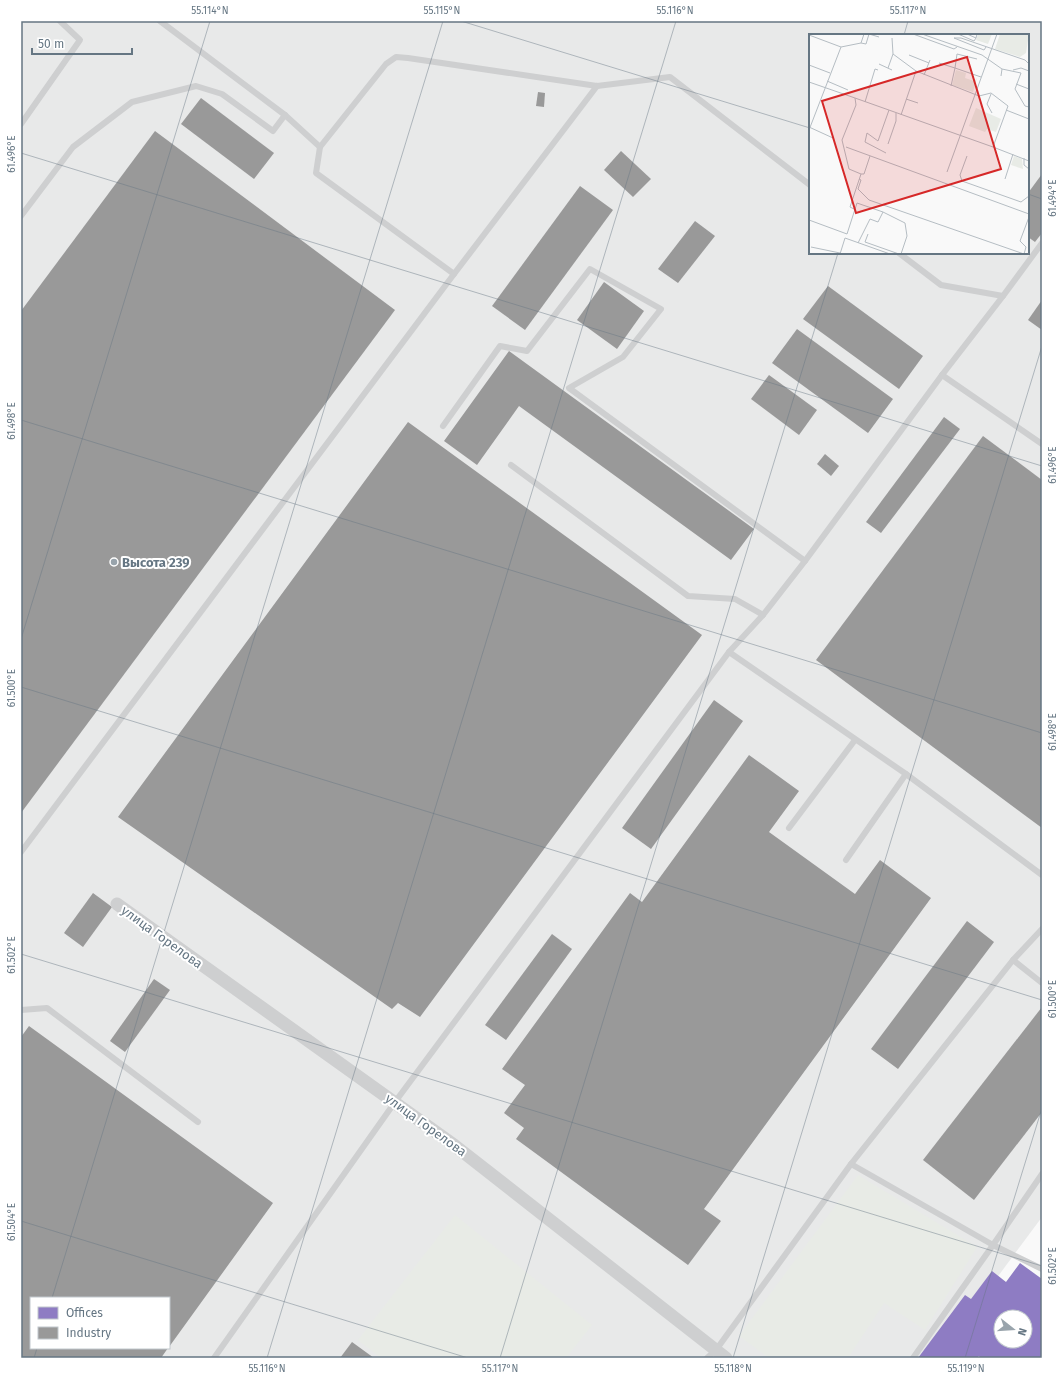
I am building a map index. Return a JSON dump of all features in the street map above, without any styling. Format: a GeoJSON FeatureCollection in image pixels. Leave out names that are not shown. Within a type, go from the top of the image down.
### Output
{"type":"FeatureCollection","features":[{"type":"Feature","properties":{"kind":"street","name":"улица Горелова"},"geometry":{"type":"LineString","coordinates":[[117,904],[454,1145],[716,1355]]}},
{"type":"Feature","properties":{"kind":"lane"},"geometry":{"type":"LineString","coordinates":[[21,124],[80,40],[60,21]]}},
{"type":"Feature","properties":{"kind":"lane"},"geometry":{"type":"LineString","coordinates":[[160,21],[285,115],[320,147]]}},
{"type":"Feature","properties":{"kind":"lane"},"geometry":{"type":"LineString","coordinates":[[454,274],[316,173],[320,147],[386,64],[396,57],[597,86],[670,77],[809,184]]}},
{"type":"Feature","properties":{"kind":"lane"},"geometry":{"type":"LineString","coordinates":[[21,216],[73,147],[132,102],[196,86],[222,94],[273,131],[285,115]]}},
{"type":"Feature","properties":{"kind":"lane"},"geometry":{"type":"LineString","coordinates":[[21,852],[454,274],[597,86]]}},
{"type":"Feature","properties":{"kind":"lane"},"geometry":{"type":"LineString","coordinates":[[214,1358],[395,1102],[729,652],[763,615],[805,561],[942,375],[1042,243]]}},
{"type":"Feature","properties":{"kind":"lane"},"geometry":{"type":"LineString","coordinates":[[900,254],[941,285],[1003,296]]}},
{"type":"Feature","properties":{"kind":"lane"},"geometry":{"type":"LineString","coordinates":[[443,426],[500,346],[527,350],[590,269],[661,309],[623,357],[568,388],[805,561]]}},
{"type":"Feature","properties":{"kind":"lane"},"geometry":{"type":"LineString","coordinates":[[942,375],[1042,444]]}},
{"type":"Feature","properties":{"kind":"lane"},"geometry":{"type":"LineString","coordinates":[[511,465],[688,596],[735,599],[763,615]]}},
{"type":"Feature","properties":{"kind":"lane"},"geometry":{"type":"LineString","coordinates":[[729,652],[906,774],[1042,875]]}},
{"type":"Feature","properties":{"kind":"lane"},"geometry":{"type":"LineString","coordinates":[[789,828],[855,740]]}},
{"type":"Feature","properties":{"kind":"lane"},"geometry":{"type":"LineString","coordinates":[[846,860],[906,774]]}},
{"type":"Feature","properties":{"kind":"lane"},"geometry":{"type":"LineString","coordinates":[[716,1355],[851,1164],[1013,960],[1042,929]]}},
{"type":"Feature","properties":{"kind":"lane"},"geometry":{"type":"LineString","coordinates":[[1013,960],[1042,983]]}},
{"type":"Feature","properties":{"kind":"lane"},"geometry":{"type":"LineString","coordinates":[[21,1010],[47,1008],[198,1122]]}},
{"type":"Feature","properties":{"kind":"lane"},"geometry":{"type":"LineString","coordinates":[[851,1164],[993,1245],[1042,1269]]}},
{"type":"Feature","properties":{"kind":"lane"},"geometry":{"type":"LineString","coordinates":[[913,1358],[1042,1174]]}},
{"type":"Feature","properties":{"kind":"shaded area"},"geometry":{"type":"Polygon","coordinates":[[[21,21],[1042,21],[1042,1217],[996,1279],[947,1358],[21,1358],[21,21]]]}},
{"type":"Feature","properties":{"kind":"shaded area"},"geometry":{"type":"Polygon","coordinates":[[[858,1175],[977,1247],[925,1330],[884,1303],[848,1358],[769,1358],[739,1336],[858,1175]]]}},
{"type":"Feature","properties":{"kind":"shaded area"},"geometry":{"type":"Polygon","coordinates":[[[455,1215],[592,1325],[566,1358],[381,1358],[358,1340],[455,1215]]]}},
{"type":"Feature","properties":{"kind":"building: Offices"},"geometry":{"type":"Polygon","coordinates":[[[1020,1263],[1042,1279],[1042,1358],[980,1358],[979,1356],[977,1358],[918,1358],[965,1295],[971,1299],[992,1271],[1006,1282],[1020,1263]]]}},
{"type":"Feature","properties":{"kind":"building: Industry"},"geometry":{"type":"Polygon","coordinates":[[[538,92],[545,93],[544,107],[536,106],[538,92]]]}},
{"type":"Feature","properties":{"kind":"building: Industry"},"geometry":{"type":"Polygon","coordinates":[[[201,98],[274,153],[254,179],[181,124],[201,98]]]}},
{"type":"Feature","properties":{"kind":"building: Industry","name":"Высота 239"},"geometry":{"type":"Polygon","coordinates":[[[155,131],[395,310],[21,813],[21,311],[155,131]]]}},
{"type":"Feature","properties":{"kind":"building: Industry"},"geometry":{"type":"Polygon","coordinates":[[[621,151],[651,179],[633,197],[604,170],[621,151]]]}},
{"type":"Feature","properties":{"kind":"building: Industry"},"geometry":{"type":"Polygon","coordinates":[[[1042,174],[1042,233],[1035,242],[1029,238],[1029,192],[1042,174]]]}},
{"type":"Feature","properties":{"kind":"building: Industry"},"geometry":{"type":"Polygon","coordinates":[[[580,186],[613,210],[525,330],[492,306],[580,186]]]}},
{"type":"Feature","properties":{"kind":"building: Industry"},"geometry":{"type":"Polygon","coordinates":[[[695,221],[715,236],[678,283],[658,269],[695,221]]]}},
{"type":"Feature","properties":{"kind":"building: Industry"},"geometry":{"type":"Polygon","coordinates":[[[604,282],[644,311],[617,349],[577,320],[604,282]]]}},
{"type":"Feature","properties":{"kind":"building: Industry"},"geometry":{"type":"Polygon","coordinates":[[[828,286],[923,356],[899,389],[803,319],[828,286]]]}},
{"type":"Feature","properties":{"kind":"building: Industry"},"geometry":{"type":"Polygon","coordinates":[[[1042,300],[1042,330],[1028,320],[1042,300]]]}},
{"type":"Feature","properties":{"kind":"building: Industry"},"geometry":{"type":"Polygon","coordinates":[[[797,329],[893,399],[868,433],[772,363],[797,329]]]}},
{"type":"Feature","properties":{"kind":"building: Industry"},"geometry":{"type":"Polygon","coordinates":[[[509,351],[754,529],[731,560],[519,406],[477,465],[444,441],[509,351]]]}},
{"type":"Feature","properties":{"kind":"building: Industry"},"geometry":{"type":"Polygon","coordinates":[[[769,375],[817,410],[799,435],[751,399],[769,375]]]}},
{"type":"Feature","properties":{"kind":"building: Industry"},"geometry":{"type":"Polygon","coordinates":[[[944,417],[960,429],[881,533],[866,522],[944,417]]]}},
{"type":"Feature","properties":{"kind":"building: Industry"},"geometry":{"type":"Polygon","coordinates":[[[408,422],[702,635],[420,1017],[398,1003],[392,1009],[118,817],[408,422]]]}},
{"type":"Feature","properties":{"kind":"building: Industry"},"geometry":{"type":"Polygon","coordinates":[[[983,436],[1042,480],[1042,828],[816,660],[983,436]]]}},
{"type":"Feature","properties":{"kind":"building: Industry"},"geometry":{"type":"Polygon","coordinates":[[[825,454],[839,466],[831,476],[817,464],[825,454]]]}},
{"type":"Feature","properties":{"kind":"building: Industry"},"geometry":{"type":"Polygon","coordinates":[[[714,700],[743,721],[651,849],[622,828],[714,700]]]}},
{"type":"Feature","properties":{"kind":"building: Industry"},"geometry":{"type":"Polygon","coordinates":[[[749,755],[799,791],[769,832],[855,894],[880,860],[931,898],[704,1209],[721,1221],[688,1265],[516,1139],[524,1128],[504,1113],[525,1085],[502,1069],[630,893],[642,902],[749,755]]]}},
{"type":"Feature","properties":{"kind":"building: Industry"},"geometry":{"type":"Polygon","coordinates":[[[93,893],[112,907],[83,947],[64,933],[93,893]]]}},
{"type":"Feature","properties":{"kind":"building: Industry"},"geometry":{"type":"Polygon","coordinates":[[[967,921],[994,942],[898,1069],[871,1049],[967,921]]]}},
{"type":"Feature","properties":{"kind":"building: Industry"},"geometry":{"type":"Polygon","coordinates":[[[552,934],[572,949],[506,1040],[485,1025],[552,934]]]}},
{"type":"Feature","properties":{"kind":"building: Industry"},"geometry":{"type":"Polygon","coordinates":[[[154,979],[170,990],[125,1052],[110,1041],[154,979]]]}},
{"type":"Feature","properties":{"kind":"building: Industry"},"geometry":{"type":"Polygon","coordinates":[[[1042,1007],[1042,1112],[974,1200],[923,1160],[1042,1007]]]}},
{"type":"Feature","properties":{"kind":"building: Industry"},"geometry":{"type":"Polygon","coordinates":[[[29,1026],[273,1203],[170,1346],[170,1297],[30,1297],[30,1349],[167,1349],[161,1358],[21,1358],[21,1037],[29,1026]]]}},
{"type":"Feature","properties":{"kind":"building: Industry"},"geometry":{"type":"Polygon","coordinates":[[[352,1342],[374,1358],[340,1358],[352,1342]]]}},
{"type":"Feature","properties":{"kind":"place","name":"Высота 239"},"geometry":{"type":"Point","coordinates":[114,562]}}]}
